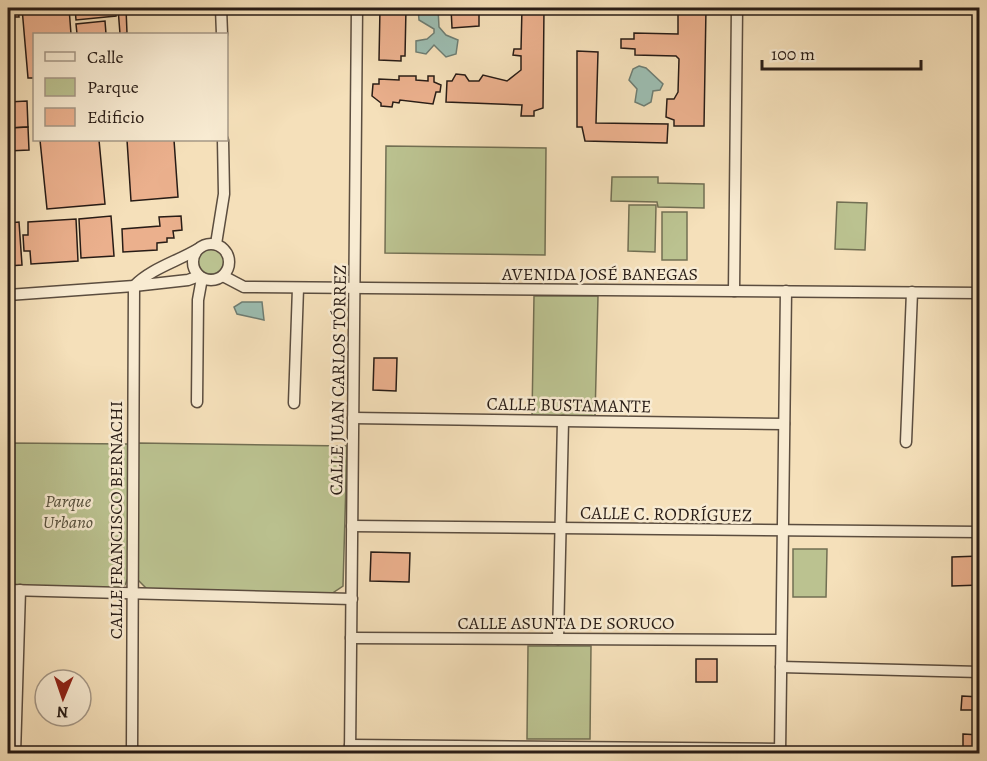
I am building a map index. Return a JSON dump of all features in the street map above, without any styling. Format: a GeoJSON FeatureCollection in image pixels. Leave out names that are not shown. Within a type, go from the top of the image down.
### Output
{"type":"FeatureCollection","features":[{"type":"Feature","properties":{"kind":"street"},"geometry":{"type":"LineString","coordinates":[[221,8],[222,33]]}},
{"type":"Feature","properties":{"kind":"street","name":"CALLE JUAN CARLOS TÓRREZ"},"geometry":{"type":"LineString","coordinates":[[350,749],[357,8]]}},
{"type":"Feature","properties":{"kind":"street"},"geometry":{"type":"LineString","coordinates":[[734,291],[737,8]]}},
{"type":"Feature","properties":{"kind":"street"},"geometry":{"type":"LineString","coordinates":[[216,244],[224,194],[223,141]]}},
{"type":"Feature","properties":{"kind":"street"},"geometry":{"type":"LineString","coordinates":[[8,295],[134,286],[200,277],[211,280],[223,276],[230,260],[224,249],[216,244],[208,243],[180,260],[147,273],[134,286]]}},
{"type":"Feature","properties":{"kind":"street"},"geometry":{"type":"LineString","coordinates":[[197,402],[200,277],[193,265],[198,249]]}},
{"type":"Feature","properties":{"kind":"street","name":"AVENIDA JOSÉ BANEGAS"},"geometry":{"type":"LineString","coordinates":[[223,276],[244,287],[980,293]]}},
{"type":"Feature","properties":{"kind":"street","name":"CALLE FRANCISCO BERNACHI"},"geometry":{"type":"LineString","coordinates":[[132,753],[134,286]]}},
{"type":"Feature","properties":{"kind":"street"},"geometry":{"type":"LineString","coordinates":[[294,403],[298,288]]}},
{"type":"Feature","properties":{"kind":"street"},"geometry":{"type":"LineString","coordinates":[[350,749],[780,751],[786,291]]}},
{"type":"Feature","properties":{"kind":"street"},"geometry":{"type":"LineString","coordinates":[[906,442],[912,292]]}},
{"type":"Feature","properties":{"kind":"street","name":"CALLE BUSTAMANTE"},"geometry":{"type":"LineString","coordinates":[[353,418],[784,424]]}},
{"type":"Feature","properties":{"kind":"street"},"geometry":{"type":"LineString","coordinates":[[558,639],[563,421]]}},
{"type":"Feature","properties":{"kind":"street","name":"CALLE C. RODRÍGUEZ"},"geometry":{"type":"LineString","coordinates":[[352,526],[783,532],[980,532]]}},
{"type":"Feature","properties":{"kind":"street"},"geometry":{"type":"LineString","coordinates":[[8,590],[352,599]]}},
{"type":"Feature","properties":{"kind":"street"},"geometry":{"type":"LineString","coordinates":[[15,753],[20,590]]}},
{"type":"Feature","properties":{"kind":"street","name":"CALLE ASUNTA DE SORUCO"},"geometry":{"type":"LineString","coordinates":[[351,638],[781,640]]}},
{"type":"Feature","properties":{"kind":"street"},"geometry":{"type":"LineString","coordinates":[[781,666],[980,672]]}},
{"type":"Feature","properties":{"kind":"green space"},"geometry":{"type":"Polygon","coordinates":[[[386,146],[546,148],[545,255],[385,253],[386,146]]]}},
{"type":"Feature","properties":{"kind":"green space"},"geometry":{"type":"Polygon","coordinates":[[[612,177],[658,177],[658,183],[704,184],[704,208],[658,207],[657,202],[611,201],[612,177]]]}},
{"type":"Feature","properties":{"kind":"green space"},"geometry":{"type":"Polygon","coordinates":[[[837,202],[867,203],[865,250],[835,249],[837,202]]]}},
{"type":"Feature","properties":{"kind":"green space"},"geometry":{"type":"Polygon","coordinates":[[[629,205],[656,205],[655,252],[628,251],[629,205]]]}},
{"type":"Feature","properties":{"kind":"green space"},"geometry":{"type":"Polygon","coordinates":[[[662,212],[687,212],[687,260],[662,260],[662,212]]]}},
{"type":"Feature","properties":{"kind":"green space"},"geometry":{"type":"Polygon","coordinates":[[[211,248],[220,252],[224,261],[220,270],[211,274],[202,270],[198,261],[202,252],[211,248]]]}},
{"type":"Feature","properties":{"kind":"green space"},"geometry":{"type":"Polygon","coordinates":[[[534,296],[598,296],[595,417],[532,416],[534,296]]]}},
{"type":"Feature","properties":{"kind":"green space","name":"Parque Urbano"},"geometry":{"type":"Polygon","coordinates":[[[8,443],[128,444],[128,578],[125,585],[119,588],[8,586],[8,443]]]}},
{"type":"Feature","properties":{"kind":"green space"},"geometry":{"type":"Polygon","coordinates":[[[138,443],[347,446],[343,586],[331,594],[149,591],[137,579],[138,443]]]}},
{"type":"Feature","properties":{"kind":"green space"},"geometry":{"type":"Polygon","coordinates":[[[793,549],[827,549],[826,597],[793,597],[793,549]]]}},
{"type":"Feature","properties":{"kind":"green space"},"geometry":{"type":"Polygon","coordinates":[[[528,646],[591,646],[590,739],[527,739],[528,646]]]}},
{"type":"Feature","properties":{"kind":"water"},"geometry":{"type":"Polygon","coordinates":[[[418,8],[438,8],[439,27],[446,35],[458,40],[456,54],[446,57],[434,45],[426,54],[416,52],[416,41],[427,39],[434,33],[434,29],[419,20],[418,8]]]}},
{"type":"Feature","properties":{"kind":"water"},"geometry":{"type":"Polygon","coordinates":[[[639,66],[646,68],[663,84],[660,90],[653,91],[651,102],[644,106],[635,102],[637,89],[629,80],[633,69],[639,66]]]}},
{"type":"Feature","properties":{"kind":"water"},"geometry":{"type":"Polygon","coordinates":[[[242,302],[262,302],[264,320],[237,314],[234,307],[242,302]]]}},
{"type":"Feature","properties":{"kind":"building"},"geometry":{"type":"Polygon","coordinates":[[[8,8],[18,8],[19,17],[9,17],[8,8]]]}},
{"type":"Feature","properties":{"kind":"building"},"geometry":{"type":"Polygon","coordinates":[[[22,8],[69,8],[71,33],[33,33],[33,78],[28,78],[22,8]]]}},
{"type":"Feature","properties":{"kind":"building"},"geometry":{"type":"Polygon","coordinates":[[[75,8],[116,8],[116,16],[76,20],[75,8]]]}},
{"type":"Feature","properties":{"kind":"building"},"geometry":{"type":"Polygon","coordinates":[[[118,8],[126,8],[127,33],[120,33],[118,8]]]}},
{"type":"Feature","properties":{"kind":"building"},"geometry":{"type":"Polygon","coordinates":[[[294,8],[294,10],[247,9],[294,8]]]}},
{"type":"Feature","properties":{"kind":"building"},"geometry":{"type":"Polygon","coordinates":[[[316,8],[340,8],[340,12],[316,12],[316,8]]]}},
{"type":"Feature","properties":{"kind":"building"},"geometry":{"type":"Polygon","coordinates":[[[380,8],[406,8],[405,56],[401,56],[401,61],[379,60],[380,8]]]}},
{"type":"Feature","properties":{"kind":"building"},"geometry":{"type":"Polygon","coordinates":[[[451,8],[479,8],[479,26],[452,28],[451,8]]]}},
{"type":"Feature","properties":{"kind":"building"},"geometry":{"type":"Polygon","coordinates":[[[522,8],[544,8],[543,108],[534,111],[534,116],[521,116],[522,105],[446,102],[447,81],[452,81],[456,74],[465,75],[469,81],[479,81],[483,75],[507,81],[521,70],[521,56],[513,55],[514,49],[521,49],[522,8]]]}},
{"type":"Feature","properties":{"kind":"building"},"geometry":{"type":"Polygon","coordinates":[[[566,8],[589,8],[589,13],[566,13],[566,8]]]}},
{"type":"Feature","properties":{"kind":"building"},"geometry":{"type":"Polygon","coordinates":[[[678,8],[706,8],[704,126],[674,126],[674,120],[666,117],[667,99],[674,99],[678,92],[679,59],[676,56],[635,55],[635,49],[621,48],[621,39],[634,39],[634,33],[678,34],[678,8]]]}},
{"type":"Feature","properties":{"kind":"building"},"geometry":{"type":"Polygon","coordinates":[[[105,21],[106,33],[77,33],[76,24],[105,21]]]}},
{"type":"Feature","properties":{"kind":"building"},"geometry":{"type":"Polygon","coordinates":[[[577,51],[598,52],[596,123],[668,124],[667,143],[585,141],[582,127],[577,127],[577,51]]]}},
{"type":"Feature","properties":{"kind":"building"},"geometry":{"type":"Polygon","coordinates":[[[399,76],[416,76],[416,80],[428,81],[428,76],[434,76],[434,82],[441,85],[440,92],[436,92],[433,104],[400,100],[399,103],[393,102],[392,107],[381,106],[381,103],[372,96],[373,84],[379,84],[379,79],[399,80],[399,76]]]}},
{"type":"Feature","properties":{"kind":"building"},"geometry":{"type":"Polygon","coordinates":[[[27,101],[28,127],[8,128],[8,102],[27,101]]]}},
{"type":"Feature","properties":{"kind":"building"},"geometry":{"type":"Polygon","coordinates":[[[28,127],[29,150],[8,151],[8,133],[11,132],[11,128],[28,127]]]}},
{"type":"Feature","properties":{"kind":"building"},"geometry":{"type":"Polygon","coordinates":[[[40,141],[99,141],[105,204],[47,209],[40,141]]]}},
{"type":"Feature","properties":{"kind":"building"},"geometry":{"type":"Polygon","coordinates":[[[127,141],[174,141],[178,197],[131,201],[127,141]]]}},
{"type":"Feature","properties":{"kind":"building"},"geometry":{"type":"Polygon","coordinates":[[[111,216],[114,256],[81,258],[79,219],[111,216]]]}},
{"type":"Feature","properties":{"kind":"building"},"geometry":{"type":"Polygon","coordinates":[[[181,216],[182,230],[173,231],[174,238],[167,238],[167,242],[157,243],[157,250],[123,252],[122,229],[160,226],[159,217],[181,216]]]}},
{"type":"Feature","properties":{"kind":"building"},"geometry":{"type":"Polygon","coordinates":[[[76,219],[78,261],[31,264],[30,251],[24,251],[23,235],[28,235],[28,222],[76,219]]]}},
{"type":"Feature","properties":{"kind":"building"},"geometry":{"type":"Polygon","coordinates":[[[19,222],[22,265],[8,266],[8,223],[19,222]]]}},
{"type":"Feature","properties":{"kind":"building"},"geometry":{"type":"Polygon","coordinates":[[[374,358],[397,358],[396,391],[373,390],[374,358]]]}},
{"type":"Feature","properties":{"kind":"building"},"geometry":{"type":"Polygon","coordinates":[[[974,368],[980,369],[980,386],[974,386],[974,368]]]}},
{"type":"Feature","properties":{"kind":"building"},"geometry":{"type":"Polygon","coordinates":[[[371,552],[410,553],[409,582],[370,581],[371,552]]]}},
{"type":"Feature","properties":{"kind":"building"},"geometry":{"type":"Polygon","coordinates":[[[980,556],[980,585],[952,586],[952,557],[980,556]]]}},
{"type":"Feature","properties":{"kind":"building"},"geometry":{"type":"Polygon","coordinates":[[[696,659],[717,659],[717,682],[696,682],[696,659]]]}},
{"type":"Feature","properties":{"kind":"building"},"geometry":{"type":"Polygon","coordinates":[[[962,696],[980,697],[980,710],[961,710],[962,696]]]}},
{"type":"Feature","properties":{"kind":"building"},"geometry":{"type":"Polygon","coordinates":[[[963,734],[980,735],[980,754],[963,754],[963,734]]]}}]}
